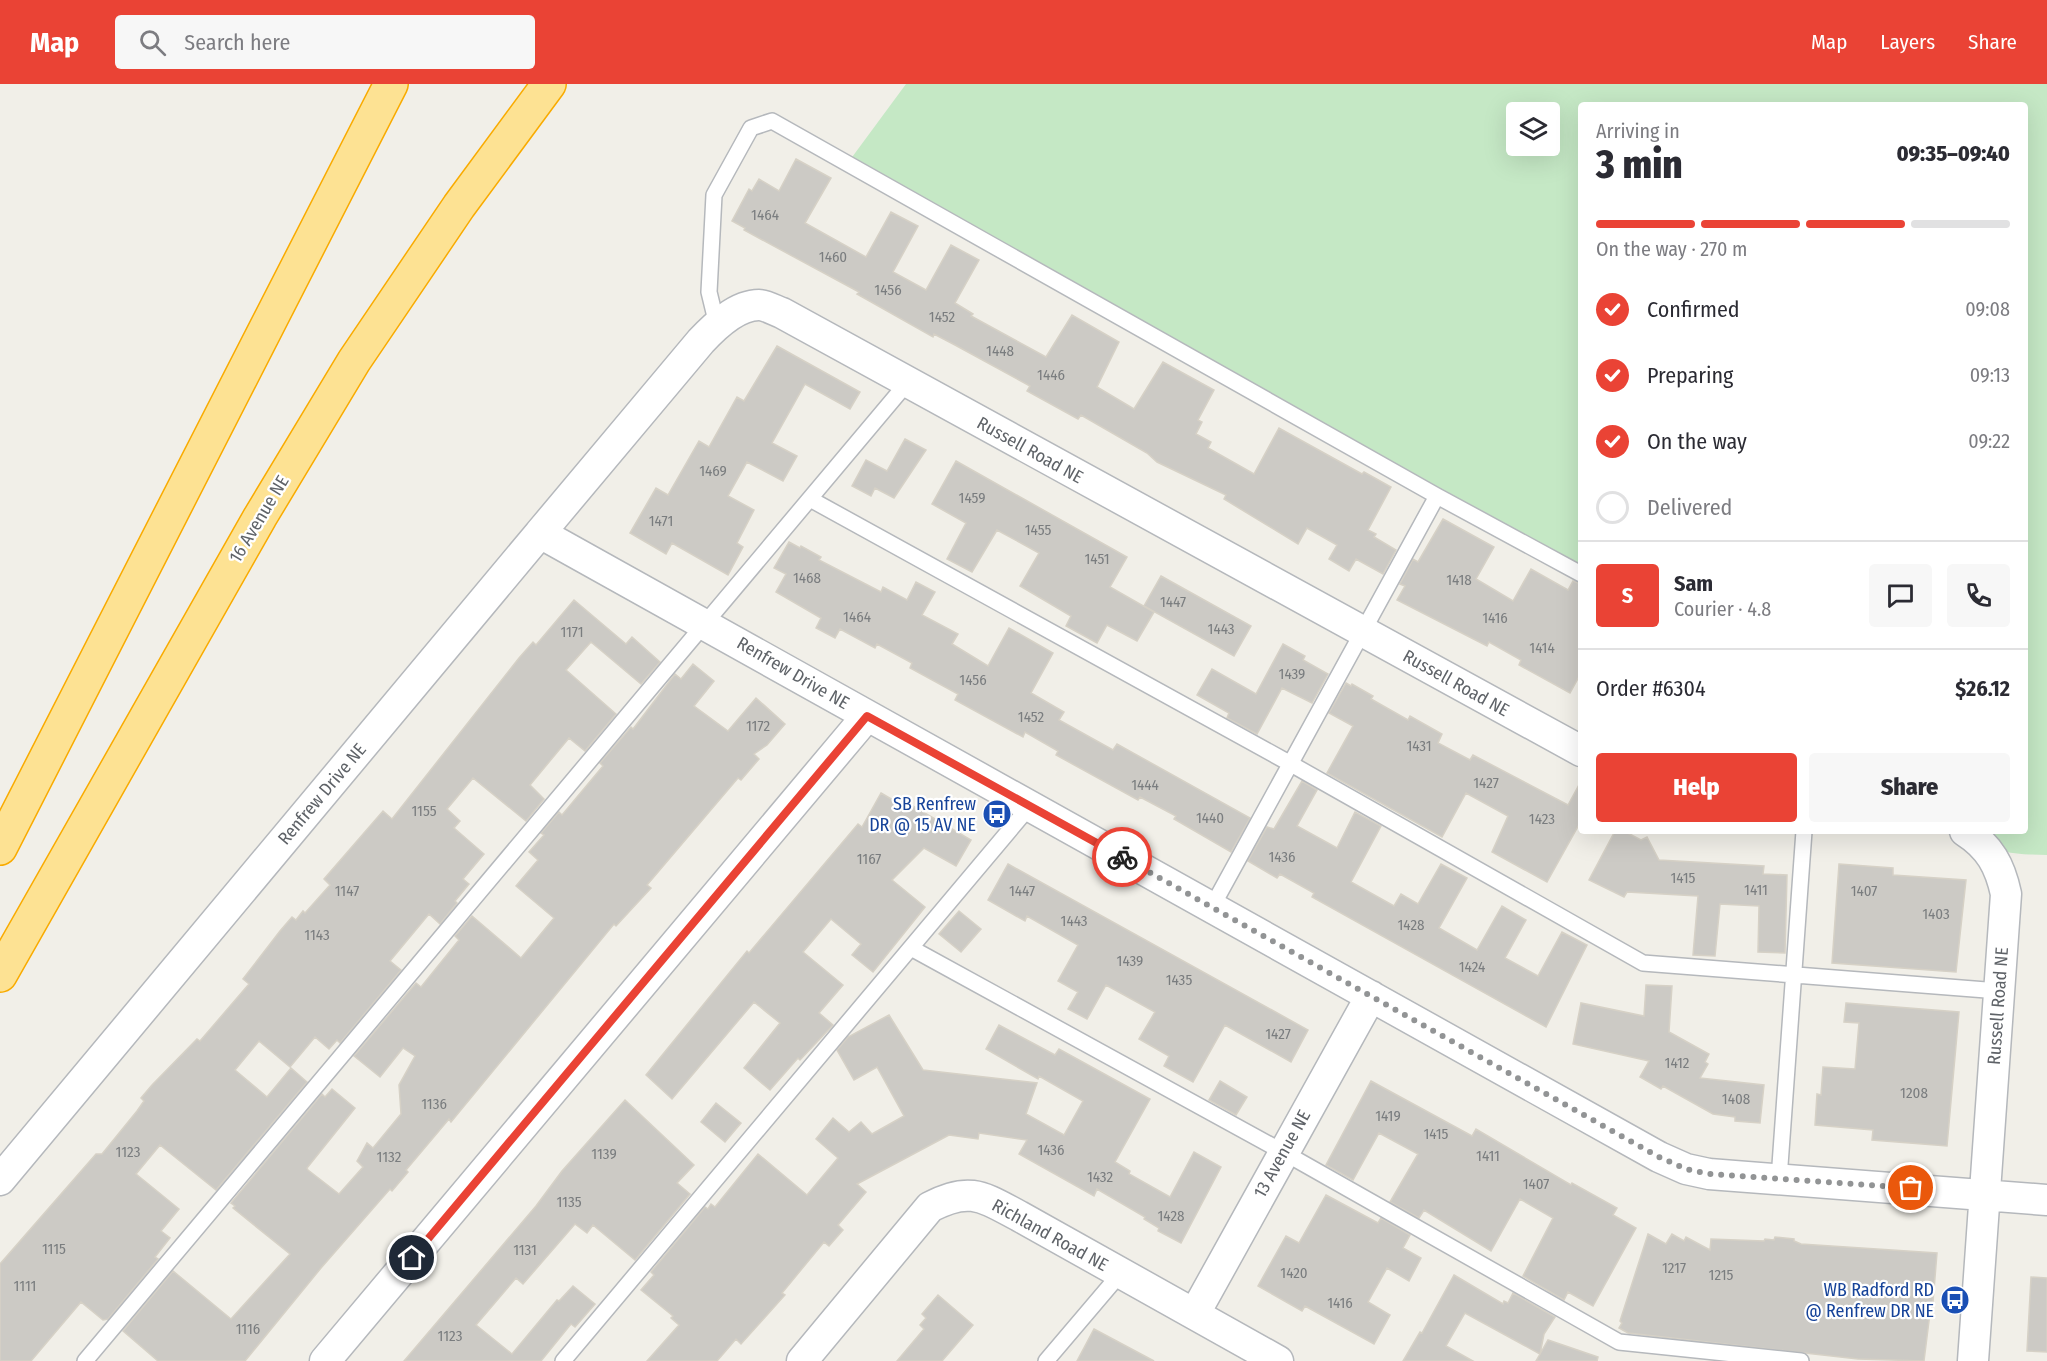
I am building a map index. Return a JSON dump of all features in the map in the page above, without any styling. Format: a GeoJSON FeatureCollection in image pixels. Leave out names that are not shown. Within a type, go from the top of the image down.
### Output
{"type":"FeatureCollection","features":[{"type":"Feature","properties":{"kind":"highway"},"geometry":{"type":"LineString","coordinates":[[0,848],[391,84]]}},
{"type":"Feature","properties":{"kind":"highway","name":"16 Avenue NE"},"geometry":{"type":"LineString","coordinates":[[0,975],[260,517],[354,361],[459,206],[549,84]]}},
{"type":"Feature","properties":{"kind":"street","name":"Russell Road NE"},"geometry":{"type":"LineString","coordinates":[[540,533],[717,325],[734,314],[759,305],[782,313],[1578,749]]}},
{"type":"Feature","properties":{"kind":"street","name":"Renfrew Drive NE"},"geometry":{"type":"LineString","coordinates":[[0,1180],[540,533],[707,624],[867,716],[1659,1157],[1686,1169],[1709,1174],[2047,1200]]}},
{"type":"Feature","properties":{"kind":"street"},"geometry":{"type":"LineString","coordinates":[[325,1361],[867,716]]}},
{"type":"Feature","properties":{"kind":"street","name":"Russell Road NE"},"geometry":{"type":"LineString","coordinates":[[1969,834],[1987,848],[1996,861],[2006,894],[1973,1361]]}},
{"type":"Feature","properties":{"kind":"street","name":"13 Avenue NE"},"geometry":{"type":"LineString","coordinates":[[1195,1313],[1371,996]]}},
{"type":"Feature","properties":{"kind":"street","name":"Richland Road NE"},"geometry":{"type":"LineString","coordinates":[[802,1361],[930,1207],[946,1198],[965,1194],[987,1200],[1195,1313],[1278,1361]]}},
{"type":"Feature","properties":{"kind":"lane"},"geometry":{"type":"LineString","coordinates":[[717,325],[709,292],[714,195],[751,128],[772,121],[1437,496],[1578,572]]}},
{"type":"Feature","properties":{"kind":"lane"},"geometry":{"type":"LineString","coordinates":[[85,1361],[707,624],[907,383]]}},
{"type":"Feature","properties":{"kind":"lane"},"geometry":{"type":"LineString","coordinates":[[1212,908],[1437,496]]}},
{"type":"Feature","properties":{"kind":"lane"},"geometry":{"type":"LineString","coordinates":[[810,500],[1291,764],[1643,963],[1998,991]]}},
{"type":"Feature","properties":{"kind":"lane"},"geometry":{"type":"LineString","coordinates":[[563,1361],[1030,806]]}},
{"type":"Feature","properties":{"kind":"lane"},"geometry":{"type":"LineString","coordinates":[[1779,1179],[1804,834]]}},
{"type":"Feature","properties":{"kind":"lane"},"geometry":{"type":"LineString","coordinates":[[911,948],[1283,1152],[1619,1342],[1802,1361]]}},
{"type":"Feature","properties":{"kind":"lane"},"geometry":{"type":"LineString","coordinates":[[1046,1361],[1120,1274]]}},
{"type":"Feature","properties":{"kind":"green space"},"geometry":{"type":"Polygon","coordinates":[[[906,84],[2047,84],[2047,855],[2003,851],[1985,844],[1969,834],[2028,834],[2028,102],[1578,102],[1578,572],[847,164],[906,84]]]}},
{"type":"Feature","properties":{"kind":"building"},"geometry":{"type":"Polygon","coordinates":[[[796,159],[831,178],[805,223],[866,257],[891,212],[918,226],[893,272],[926,290],[951,245],[979,260],[955,303],[973,314],[971,316],[1046,357],[1072,315],[1119,342],[1097,387],[1134,409],[1163,362],[1214,390],[1198,420],[1202,422],[1196,434],[1211,442],[1208,448],[1254,474],[1279,428],[1362,474],[1364,472],[1391,487],[1368,530],[1376,534],[1374,537],[1396,550],[1383,574],[1356,559],[1349,571],[1329,559],[1337,545],[1307,528],[1298,544],[1224,499],[1226,495],[1157,462],[1147,453],[1081,415],[1078,419],[1027,391],[1030,386],[934,334],[933,337],[857,294],[859,292],[744,230],[745,228],[732,221],[749,189],[752,191],[759,179],[779,191],[796,159]]]}},
{"type":"Feature","properties":{"kind":"building"},"geometry":{"type":"Polygon","coordinates":[[[777,346],[860,392],[850,409],[805,384],[772,443],[797,456],[783,481],[747,462],[728,496],[754,510],[737,543],[743,547],[728,575],[672,543],[666,554],[630,533],[656,488],[668,495],[699,441],[709,447],[737,397],[744,401],[777,346]]]}},
{"type":"Feature","properties":{"kind":"building"},"geometry":{"type":"Polygon","coordinates":[[[905,439],[926,450],[894,498],[875,488],[871,496],[852,486],[866,460],[887,471],[905,439]]]}},
{"type":"Feature","properties":{"kind":"building"},"geometry":{"type":"Polygon","coordinates":[[[956,461],[1127,557],[1110,587],[1154,612],[1137,641],[1107,625],[1097,643],[1066,626],[1071,616],[1020,586],[1039,553],[997,530],[972,572],[947,559],[966,523],[932,504],[956,461]]]}},
{"type":"Feature","properties":{"kind":"building"},"geometry":{"type":"Polygon","coordinates":[[[1443,519],[1494,547],[1476,579],[1513,601],[1531,569],[1568,590],[1573,581],[1578,583],[1578,678],[1570,693],[1519,665],[1521,660],[1489,642],[1487,646],[1397,600],[1405,586],[1400,584],[1413,559],[1418,562],[1443,519]]]}},
{"type":"Feature","properties":{"kind":"building"},"geometry":{"type":"Polygon","coordinates":[[[789,542],[800,548],[801,546],[821,557],[819,560],[881,592],[883,587],[907,600],[916,582],[935,592],[922,615],[958,634],[952,644],[988,666],[1009,628],[1053,653],[1031,693],[1064,712],[1059,720],[1113,750],[1117,744],[1250,818],[1231,852],[1174,819],[1176,816],[1140,797],[1138,800],[1056,755],[1058,751],[1025,732],[1023,737],[955,700],[958,694],[910,668],[912,663],[877,644],[875,648],[840,629],[835,638],[816,628],[821,618],[776,592],[786,574],[774,568],[789,542]]]}},
{"type":"Feature","properties":{"kind":"building"},"geometry":{"type":"Polygon","coordinates":[[[1161,576],[1251,626],[1234,656],[1144,606],[1161,576]]]}},
{"type":"Feature","properties":{"kind":"building"},"geometry":{"type":"Polygon","coordinates":[[[574,600],[626,644],[632,637],[660,662],[641,684],[591,642],[566,670],[616,714],[585,751],[569,738],[530,785],[544,799],[526,821],[473,778],[447,809],[460,821],[454,828],[484,854],[463,879],[469,884],[440,924],[429,914],[390,961],[401,970],[340,1043],[337,1040],[329,1049],[315,1037],[290,1067],[259,1041],[235,1070],[267,1097],[291,1068],[307,1082],[216,1190],[160,1145],[136,1174],[179,1209],[161,1231],[170,1238],[155,1257],[158,1259],[108,1319],[103,1320],[81,1302],[31,1361],[0,1361],[0,1264],[96,1154],[102,1154],[137,1111],[144,1101],[141,1098],[152,1085],[197,1039],[200,1041],[249,984],[243,979],[280,931],[292,917],[296,920],[303,911],[305,913],[330,885],[324,879],[383,811],[392,819],[519,658],[533,642],[536,645],[574,600]]]}},
{"type":"Feature","properties":{"kind":"building"},"geometry":{"type":"Polygon","coordinates":[[[1283,644],[1305,656],[1303,660],[1328,674],[1312,703],[1282,688],[1257,734],[1227,718],[1229,713],[1197,695],[1212,669],[1256,694],[1283,644]]]}},
{"type":"Feature","properties":{"kind":"building"},"geometry":{"type":"Polygon","coordinates":[[[693,664],[714,681],[694,706],[728,731],[756,698],[785,724],[767,745],[754,754],[759,759],[741,780],[738,778],[647,885],[651,888],[616,926],[614,924],[451,1122],[449,1119],[406,1170],[408,1172],[392,1191],[390,1189],[321,1268],[245,1361],[158,1361],[123,1331],[173,1271],[231,1319],[290,1254],[233,1208],[235,1206],[231,1203],[322,1094],[325,1097],[332,1089],[355,1108],[307,1168],[339,1194],[363,1167],[357,1161],[367,1143],[373,1148],[401,1114],[399,1085],[415,1056],[403,1048],[380,1077],[354,1056],[416,983],[421,987],[459,940],[455,936],[472,916],[521,958],[554,918],[516,886],[538,860],[529,852],[544,835],[541,833],[559,812],[562,815],[603,766],[600,763],[631,727],[633,729],[675,674],[681,679],[693,664]]]}},
{"type":"Feature","properties":{"kind":"building"},"geometry":{"type":"Polygon","coordinates":[[[1346,683],[1351,686],[1352,684],[1373,696],[1371,699],[1408,720],[1410,716],[1442,734],[1438,743],[1470,760],[1473,755],[1568,805],[1578,787],[1578,826],[1547,882],[1492,852],[1508,816],[1466,793],[1442,837],[1327,773],[1353,726],[1329,713],[1346,683]]]}},
{"type":"Feature","properties":{"kind":"building"},"geometry":{"type":"Polygon","coordinates":[[[1302,781],[1317,790],[1297,826],[1337,848],[1355,812],[1381,826],[1351,882],[1394,906],[1401,894],[1418,904],[1441,864],[1467,878],[1439,928],[1477,950],[1502,906],[1526,920],[1505,958],[1538,976],[1562,932],[1587,945],[1546,1027],[1312,897],[1314,893],[1280,874],[1277,878],[1248,861],[1267,827],[1274,829],[1302,781]]]}},
{"type":"Feature","properties":{"kind":"building"},"geometry":{"type":"Polygon","coordinates":[[[881,793],[898,803],[901,799],[971,840],[956,866],[924,848],[892,880],[925,907],[873,972],[852,955],[861,944],[831,919],[803,952],[843,985],[819,1013],[833,1025],[800,1060],[798,1058],[770,1090],[744,1068],[780,1023],[754,1002],[672,1099],[646,1075],[747,951],[749,953],[858,824],[862,827],[881,793]]]}},
{"type":"Feature","properties":{"kind":"building"},"geometry":{"type":"Polygon","coordinates":[[[1613,834],[1630,834],[1641,840],[1647,837],[1659,860],[1764,866],[1763,874],[1787,875],[1785,953],[1758,952],[1759,906],[1720,904],[1715,956],[1693,955],[1698,896],[1627,892],[1624,897],[1589,880],[1613,834]]]}},
{"type":"Feature","properties":{"kind":"building"},"geometry":{"type":"Polygon","coordinates":[[[1008,864],[1308,1030],[1291,1062],[1225,1025],[1193,1082],[1164,1066],[1169,1056],[1139,1039],[1155,1012],[1106,985],[1087,1019],[1068,1009],[1078,992],[1058,981],[1078,945],[1027,916],[1025,921],[988,900],[1008,864]]]}},
{"type":"Feature","properties":{"kind":"building"},"geometry":{"type":"Polygon","coordinates":[[[1839,864],[1893,868],[1893,875],[1966,880],[1956,972],[1832,963],[1839,864]]]}},
{"type":"Feature","properties":{"kind":"building"},"geometry":{"type":"Polygon","coordinates":[[[959,911],[981,929],[961,952],[939,934],[959,911]]]}},
{"type":"Feature","properties":{"kind":"building"},"geometry":{"type":"Polygon","coordinates":[[[1646,985],[1672,986],[1669,1032],[1709,1054],[1705,1062],[1708,1064],[1700,1078],[1764,1085],[1760,1123],[1735,1121],[1735,1117],[1713,1114],[1663,1086],[1661,1089],[1640,1077],[1649,1061],[1573,1044],[1581,1003],[1644,1016],[1646,985]]]}},
{"type":"Feature","properties":{"kind":"building"},"geometry":{"type":"Polygon","coordinates":[[[1846,1003],[1959,1012],[1947,1146],[1872,1140],[1873,1130],[1815,1125],[1817,1094],[1821,1095],[1823,1067],[1855,1069],[1859,1023],[1844,1022],[1846,1003]]]}},
{"type":"Feature","properties":{"kind":"building"},"geometry":{"type":"Polygon","coordinates":[[[889,1015],[923,1070],[1037,1083],[1026,1114],[1064,1135],[1083,1101],[1039,1076],[1038,1079],[986,1049],[999,1025],[1055,1055],[1059,1049],[1150,1099],[1115,1162],[1130,1171],[1129,1174],[1170,1197],[1194,1152],[1221,1167],[1181,1243],[1158,1231],[1159,1228],[1144,1219],[1145,1217],[1097,1189],[1094,1196],[1019,1154],[1027,1140],[979,1133],[978,1139],[949,1135],[857,1184],[866,1192],[838,1225],[843,1230],[829,1246],[824,1242],[782,1293],[785,1295],[741,1344],[736,1339],[717,1361],[647,1361],[679,1325],[671,1318],[673,1316],[641,1290],[654,1275],[651,1272],[705,1207],[708,1209],[711,1204],[715,1207],[758,1154],[807,1195],[838,1158],[816,1139],[833,1118],[849,1132],[861,1122],[872,1134],[904,1116],[877,1067],[854,1080],[837,1050],[848,1037],[889,1015]]]}},
{"type":"Feature","properties":{"kind":"building"},"geometry":{"type":"Polygon","coordinates":[[[1220,1081],[1247,1097],[1236,1115],[1209,1100],[1220,1081]]]}},
{"type":"Feature","properties":{"kind":"building"},"geometry":{"type":"Polygon","coordinates":[[[1371,1081],[1472,1136],[1476,1129],[1571,1185],[1572,1183],[1617,1208],[1613,1215],[1636,1228],[1593,1306],[1568,1292],[1564,1300],[1523,1276],[1553,1218],[1520,1199],[1491,1251],[1424,1210],[1419,1218],[1390,1202],[1418,1154],[1379,1133],[1353,1180],[1326,1165],[1371,1081]]]}},
{"type":"Feature","properties":{"kind":"building"},"geometry":{"type":"Polygon","coordinates":[[[625,1100],[694,1165],[677,1183],[690,1194],[635,1260],[593,1225],[587,1233],[575,1224],[523,1284],[516,1278],[476,1325],[512,1354],[557,1300],[559,1301],[573,1286],[595,1304],[575,1327],[571,1324],[541,1361],[404,1361],[536,1206],[562,1171],[625,1100]]]}},
{"type":"Feature","properties":{"kind":"building"},"geometry":{"type":"Polygon","coordinates":[[[716,1103],[741,1123],[725,1142],[701,1122],[716,1103]]]}},
{"type":"Feature","properties":{"kind":"building"},"geometry":{"type":"Polygon","coordinates":[[[1326,1195],[1378,1223],[1381,1218],[1410,1235],[1403,1248],[1421,1258],[1409,1281],[1387,1268],[1368,1302],[1390,1315],[1374,1344],[1305,1306],[1302,1311],[1258,1286],[1286,1236],[1299,1243],[1326,1195]]]}},
{"type":"Feature","properties":{"kind":"building"},"geometry":{"type":"Polygon","coordinates":[[[1648,1234],[1666,1244],[1672,1234],[1684,1241],[1686,1237],[1710,1250],[1711,1239],[1764,1241],[1765,1239],[1774,1240],[1775,1237],[1794,1239],[1801,1244],[1937,1253],[1932,1314],[1930,1313],[1924,1361],[1858,1359],[1628,1333],[1619,1328],[1622,1323],[1620,1321],[1648,1234]]]}},
{"type":"Feature","properties":{"kind":"building"},"geometry":{"type":"Polygon","coordinates":[[[1454,1275],[1503,1304],[1504,1301],[1508,1303],[1513,1293],[1555,1317],[1544,1334],[1540,1354],[1465,1313],[1446,1346],[1473,1361],[1403,1361],[1420,1332],[1422,1333],[1454,1275]]]}},
{"type":"Feature","properties":{"kind":"building"},"geometry":{"type":"Polygon","coordinates":[[[2031,1277],[2047,1278],[2047,1352],[2027,1351],[2031,1277]]]}},
{"type":"Feature","properties":{"kind":"building"},"geometry":{"type":"Polygon","coordinates":[[[938,1295],[973,1325],[942,1361],[897,1361],[924,1329],[920,1325],[926,1318],[922,1314],[938,1295]]]}},
{"type":"Feature","properties":{"kind":"building"},"geometry":{"type":"Polygon","coordinates":[[[1094,1329],[1154,1361],[1077,1361],[1094,1329]]]}},
{"type":"Feature","properties":{"kind":"building"},"geometry":{"type":"Polygon","coordinates":[[[1548,1340],[1598,1357],[1597,1361],[1536,1361],[1548,1340]]]}},
{"type":"Feature","properties":{"kind":"way so far"},"geometry":{"type":"LineString","coordinates":[[1122,857],[1659,1157],[1686,1169],[1709,1174],[1911,1188]]}},
{"type":"Feature","properties":{"kind":"place","name":"SB Renfrew DR @ 15 AV NE"},"geometry":{"type":"Point","coordinates":[997,814]}},
{"type":"Feature","properties":{"kind":"place","name":"WB Radford RD @ Renfrew DR NE"},"geometry":{"type":"Point","coordinates":[1955,1300]}},
{"type":"Feature","properties":{"kind":"route"},"geometry":{"type":"LineString","coordinates":[[412,1258],[867,716],[1122,857]]}}]}
